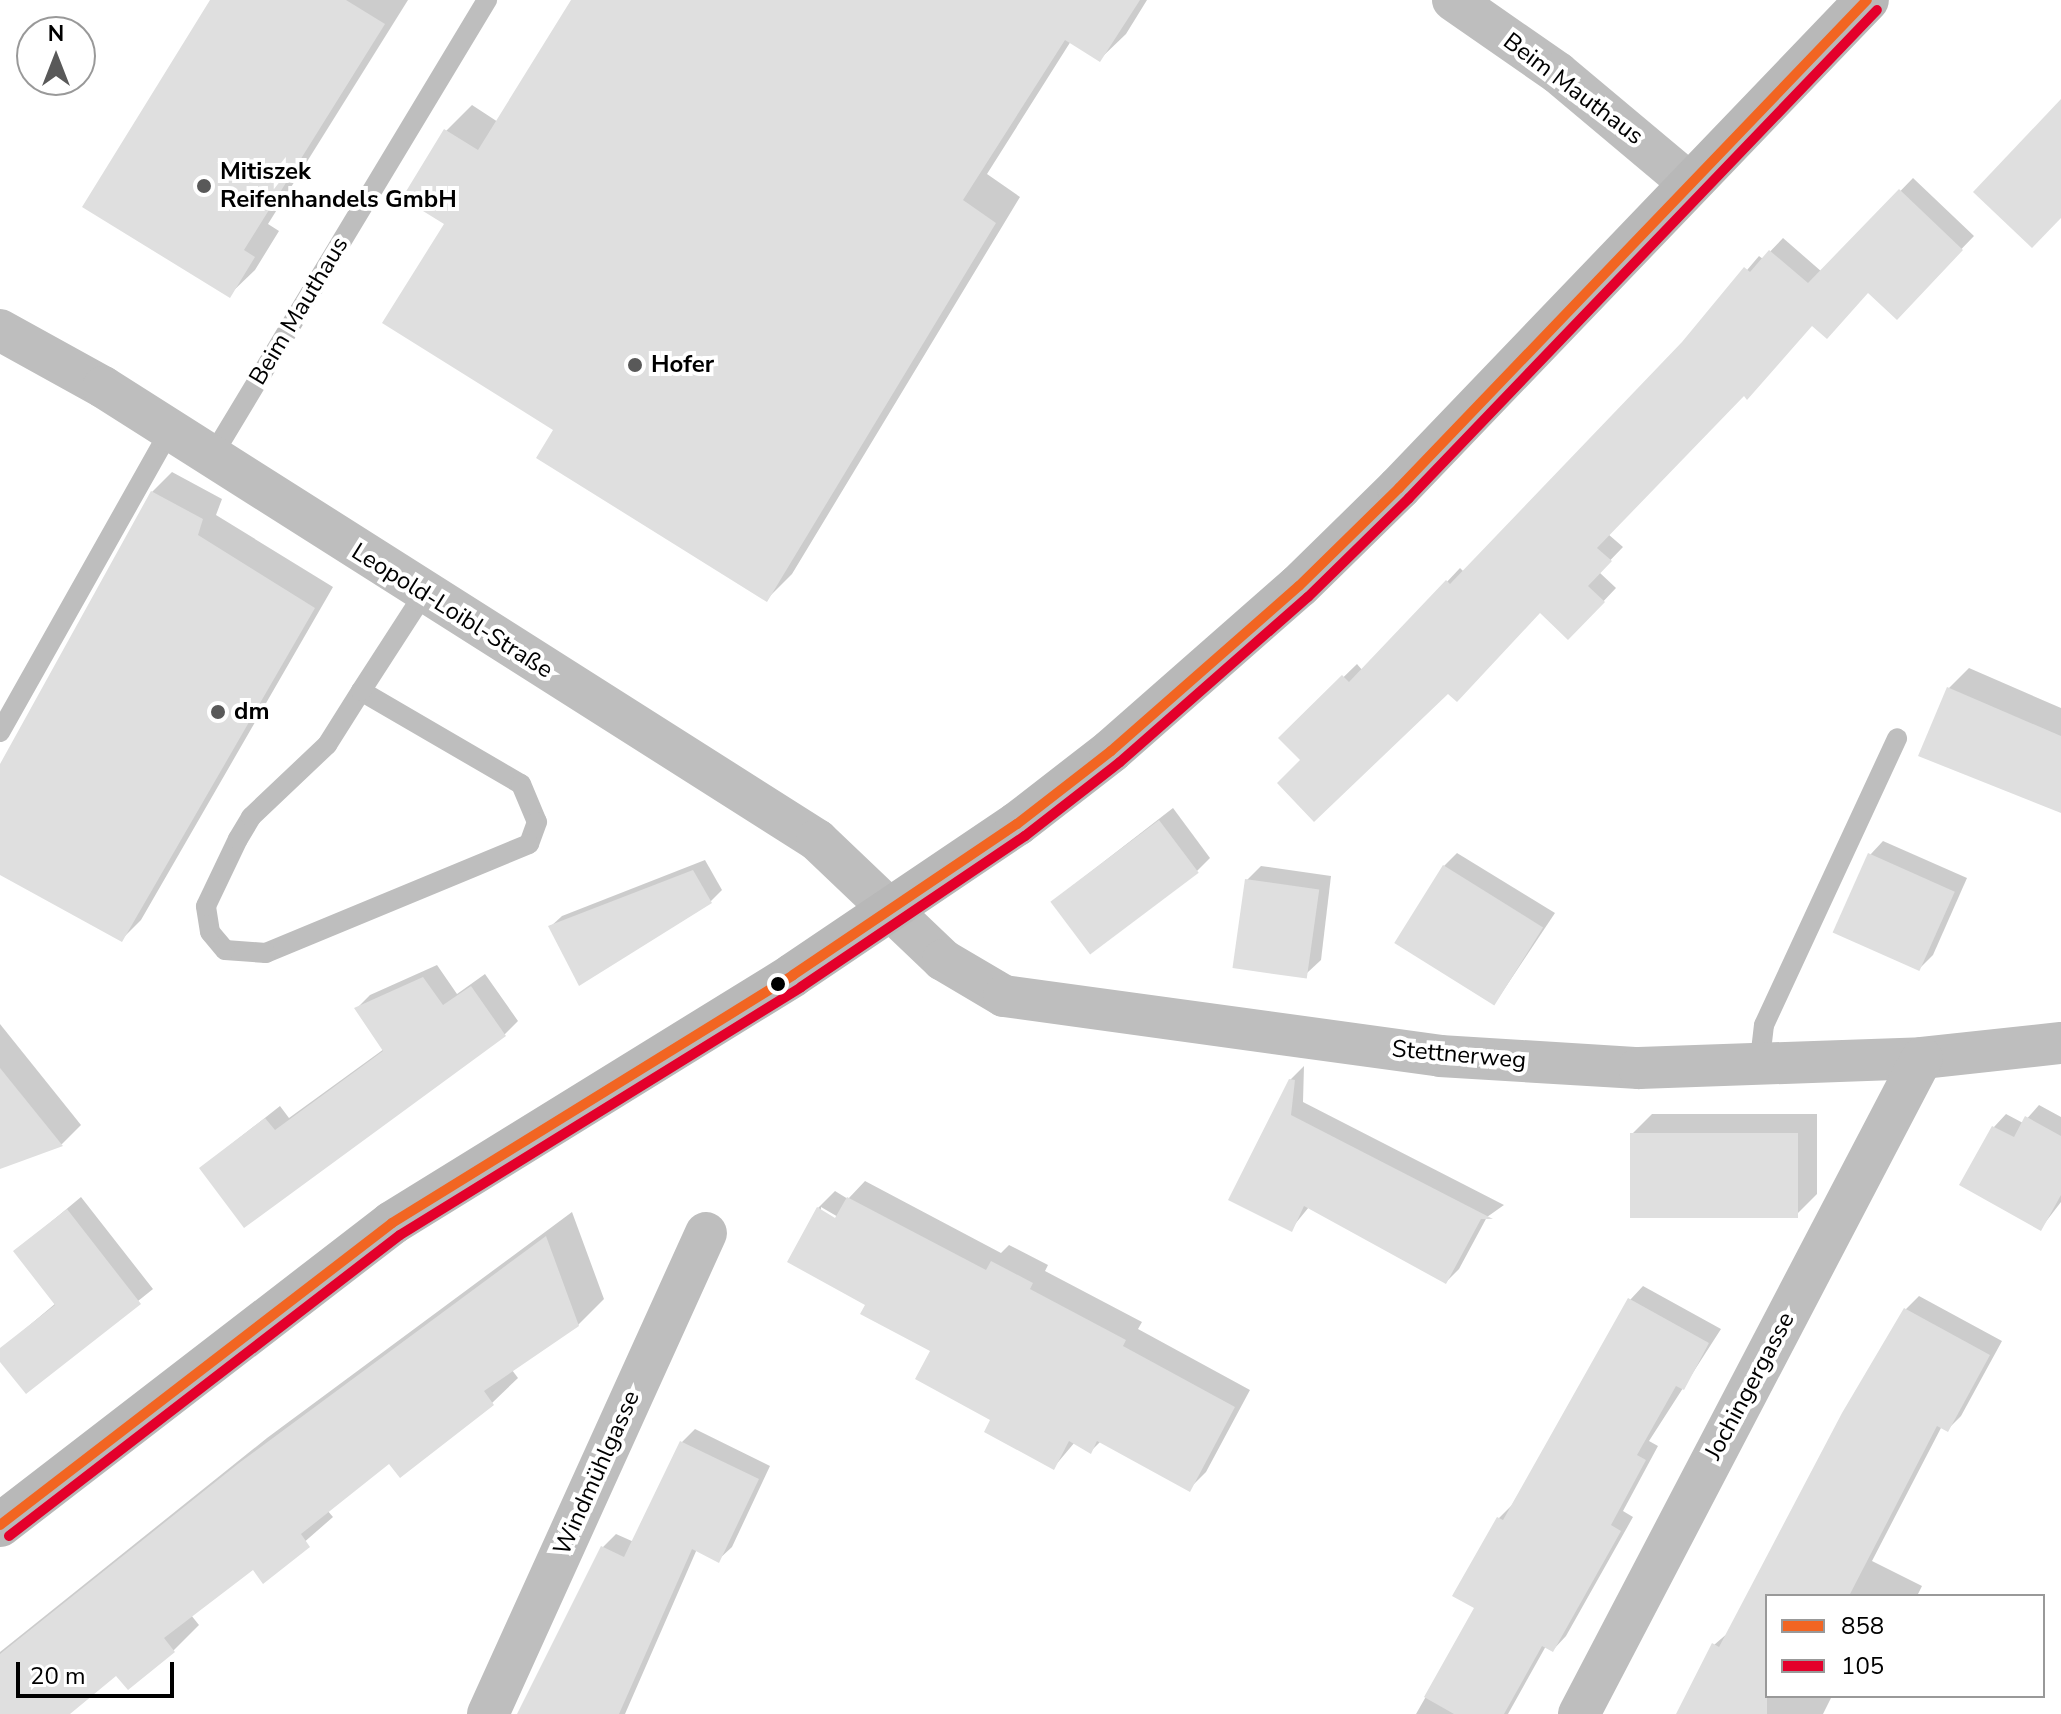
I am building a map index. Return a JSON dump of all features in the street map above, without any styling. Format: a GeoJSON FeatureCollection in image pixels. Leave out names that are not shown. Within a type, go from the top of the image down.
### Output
{"type":"FeatureCollection","features":[{"type":"Feature","properties":{"kind":"street","name":"Beim Mauthaus"},"geometry":{"type":"LineString","coordinates":[[1453,0],[1558,73],[1689,183]]}},
{"type":"Feature","properties":{"kind":"street"},"geometry":{"type":"LineString","coordinates":[[0,1525],[392,1223],[887,912],[1111,751],[1299,586],[1399,488],[1867,0]]}},
{"type":"Feature","properties":{"kind":"street","name":"Leopold-Loibl-Straße"},"geometry":{"type":"LineString","coordinates":[[0,330],[170,430],[423,595],[817,840],[887,912]]}},
{"type":"Feature","properties":{"kind":"street","name":"Stettnerweg"},"geometry":{"type":"LineString","coordinates":[[887,912],[943,960],[1004,996],[1440,1056],[1639,1068],[1759,1068],[1922,1058],[2061,1043]]}},
{"type":"Feature","properties":{"kind":"street","name":"Jochingergasse"},"geometry":{"type":"LineString","coordinates":[[1579,1714],[1922,1058]]}},
{"type":"Feature","properties":{"kind":"street","name":"Windmühlgasse"},"geometry":{"type":"LineString","coordinates":[[488,1714],[706,1233]]}},
{"type":"Feature","properties":{"kind":"lane","name":"Beim Mauthaus"},"geometry":{"type":"LineString","coordinates":[[211,458],[487,0]]}},
{"type":"Feature","properties":{"kind":"lane"},"geometry":{"type":"LineString","coordinates":[[0,732],[170,430]]}},
{"type":"Feature","properties":{"kind":"lane"},"geometry":{"type":"LineString","coordinates":[[361,691],[521,784],[537,822],[529,844],[266,953],[225,950],[210,932],[206,906],[238,839],[251,817],[327,745],[361,691],[423,595]]}},
{"type":"Feature","properties":{"kind":"lane"},"geometry":{"type":"LineString","coordinates":[[1759,1068],[1764,1025],[1897,738]]}},
{"type":"Feature","properties":{"kind":"building"},"geometry":{"type":"Polygon","coordinates":[[[210,0],[346,0],[385,24],[244,250],[255,257],[230,298],[82,207],[210,0]]]}},
{"type":"Feature","properties":{"kind":"building"},"geometry":{"type":"Polygon","coordinates":[[[571,0],[1140,0],[1100,62],[1065,40],[963,200],[996,223],[767,602],[536,458],[553,430],[382,323],[444,224],[402,198],[444,129],[478,150],[571,0]]]}},
{"type":"Feature","properties":{"kind":"building"},"geometry":{"type":"Polygon","coordinates":[[[2061,99],[2061,218],[2032,248],[1973,192],[2061,99]]]}},
{"type":"Feature","properties":{"kind":"building"},"geometry":{"type":"Polygon","coordinates":[[[1899,189],[1963,250],[1897,320],[1868,293],[1827,339],[1812,326],[1747,400],[1744,396],[1597,548],[1612,561],[1588,586],[1605,602],[1568,640],[1540,613],[1457,702],[1448,694],[1314,822],[1277,783],[1300,760],[1278,738],[1342,675],[1349,682],[1446,580],[1450,584],[1682,342],[1744,267],[1750,272],[1769,250],[1808,283],[1899,189]]]}},
{"type":"Feature","properties":{"kind":"building"},"geometry":{"type":"Polygon","coordinates":[[[151,491],[203,519],[198,535],[315,608],[122,942],[0,875],[0,764],[151,491]]]}},
{"type":"Feature","properties":{"kind":"building"},"geometry":{"type":"Polygon","coordinates":[[[1947,687],[2061,736],[2061,813],[1918,756],[1947,687]]]}},
{"type":"Feature","properties":{"kind":"building"},"geometry":{"type":"Polygon","coordinates":[[[1159,820],[1199,873],[1090,955],[1050,902],[1159,820]]]}},
{"type":"Feature","properties":{"kind":"building"},"geometry":{"type":"Polygon","coordinates":[[[1868,853],[1955,892],[1919,971],[1833,932],[1868,853]]]}},
{"type":"Feature","properties":{"kind":"building"},"geometry":{"type":"Polygon","coordinates":[[[1443,865],[1543,928],[1494,1006],[1394,943],[1443,865]]]}},
{"type":"Feature","properties":{"kind":"building"},"geometry":{"type":"Polygon","coordinates":[[[693,870],[712,903],[579,986],[548,926],[693,870]]]}},
{"type":"Feature","properties":{"kind":"building"},"geometry":{"type":"Polygon","coordinates":[[[1245,879],[1319,889],[1307,979],[1232,968],[1245,879]]]}},
{"type":"Feature","properties":{"kind":"building"},"geometry":{"type":"Polygon","coordinates":[[[423,977],[443,1005],[471,986],[506,1036],[244,1228],[199,1168],[265,1118],[275,1130],[383,1051],[354,1008],[423,977]]]}},
{"type":"Feature","properties":{"kind":"building"},"geometry":{"type":"Polygon","coordinates":[[[0,1068],[63,1146],[0,1169],[0,1068]]]}},
{"type":"Feature","properties":{"kind":"building"},"geometry":{"type":"Polygon","coordinates":[[[1289,1079],[1295,1080],[1291,1115],[1493,1219],[1481,1219],[1446,1284],[1304,1206],[1292,1232],[1228,1200],[1289,1079]]]}},
{"type":"Feature","properties":{"kind":"building"},"geometry":{"type":"Polygon","coordinates":[[[2025,1116],[2061,1136],[2061,1195],[2041,1231],[1959,1185],[1992,1126],[2014,1137],[2025,1116]]]}},
{"type":"Feature","properties":{"kind":"building"},"geometry":{"type":"Polygon","coordinates":[[[1630,1133],[1798,1133],[1798,1218],[1630,1218],[1630,1133]]]}},
{"type":"Feature","properties":{"kind":"building"},"geometry":{"type":"Polygon","coordinates":[[[847,1197],[986,1270],[991,1261],[1033,1283],[1030,1289],[1126,1340],[1123,1346],[1235,1407],[1190,1492],[1097,1441],[1091,1454],[1069,1441],[1054,1470],[984,1432],[990,1420],[915,1379],[930,1351],[860,1314],[865,1305],[787,1262],[817,1207],[835,1218],[847,1197]]]}},
{"type":"Feature","properties":{"kind":"building"},"geometry":{"type":"Polygon","coordinates":[[[67,1209],[141,1304],[26,1394],[0,1362],[0,1348],[55,1305],[13,1251],[67,1209]]]}},
{"type":"Feature","properties":{"kind":"building"},"geometry":{"type":"Polygon","coordinates":[[[546,1236],[579,1326],[484,1391],[494,1405],[400,1478],[389,1464],[301,1534],[310,1547],[263,1584],[253,1570],[164,1638],[175,1652],[128,1690],[116,1676],[70,1714],[0,1714],[0,1654],[239,1463],[546,1236]]]}},
{"type":"Feature","properties":{"kind":"building"},"geometry":{"type":"Polygon","coordinates":[[[1628,1298],[1709,1343],[1684,1390],[1676,1386],[1637,1455],[1646,1460],[1611,1525],[1621,1531],[1553,1652],[1542,1646],[1504,1714],[1454,1714],[1424,1697],[1474,1608],[1452,1596],[1497,1517],[1503,1520],[1628,1298]]]}},
{"type":"Feature","properties":{"kind":"building"},"geometry":{"type":"Polygon","coordinates":[[[1904,1308],[1990,1355],[1948,1432],[1937,1426],[1850,1594],[1765,1594],[1767,1714],[1676,1714],[1712,1643],[1719,1647],[1842,1413],[1904,1308]]]}},
{"type":"Feature","properties":{"kind":"building"},"geometry":{"type":"Polygon","coordinates":[[[680,1441],[759,1479],[719,1563],[692,1549],[619,1714],[517,1714],[601,1546],[624,1557],[680,1441]]]}},
{"type":"Feature","properties":{"kind":"transit line","name":"858"},"geometry":{"type":"LineString","coordinates":[[0,1525],[392,1223],[793,975],[1017,824],[1111,751],[1299,586],[1399,488],[1867,0]]}},
{"type":"Feature","properties":{"kind":"transit line","name":"105"},"geometry":{"type":"LineString","coordinates":[[9,1536],[400,1235],[801,987],[1025,836],[1120,762],[1308,597],[1409,498],[1877,10]]}},
{"type":"Feature","properties":{"kind":"place","name":"Mitiszek Reifenhandels GmbH"},"geometry":{"type":"Point","coordinates":[204,186]}},
{"type":"Feature","properties":{"kind":"place","name":"Hofer"},"geometry":{"type":"Point","coordinates":[635,365]}},
{"type":"Feature","properties":{"kind":"place","name":"dm"},"geometry":{"type":"Point","coordinates":[218,712]}}]}
